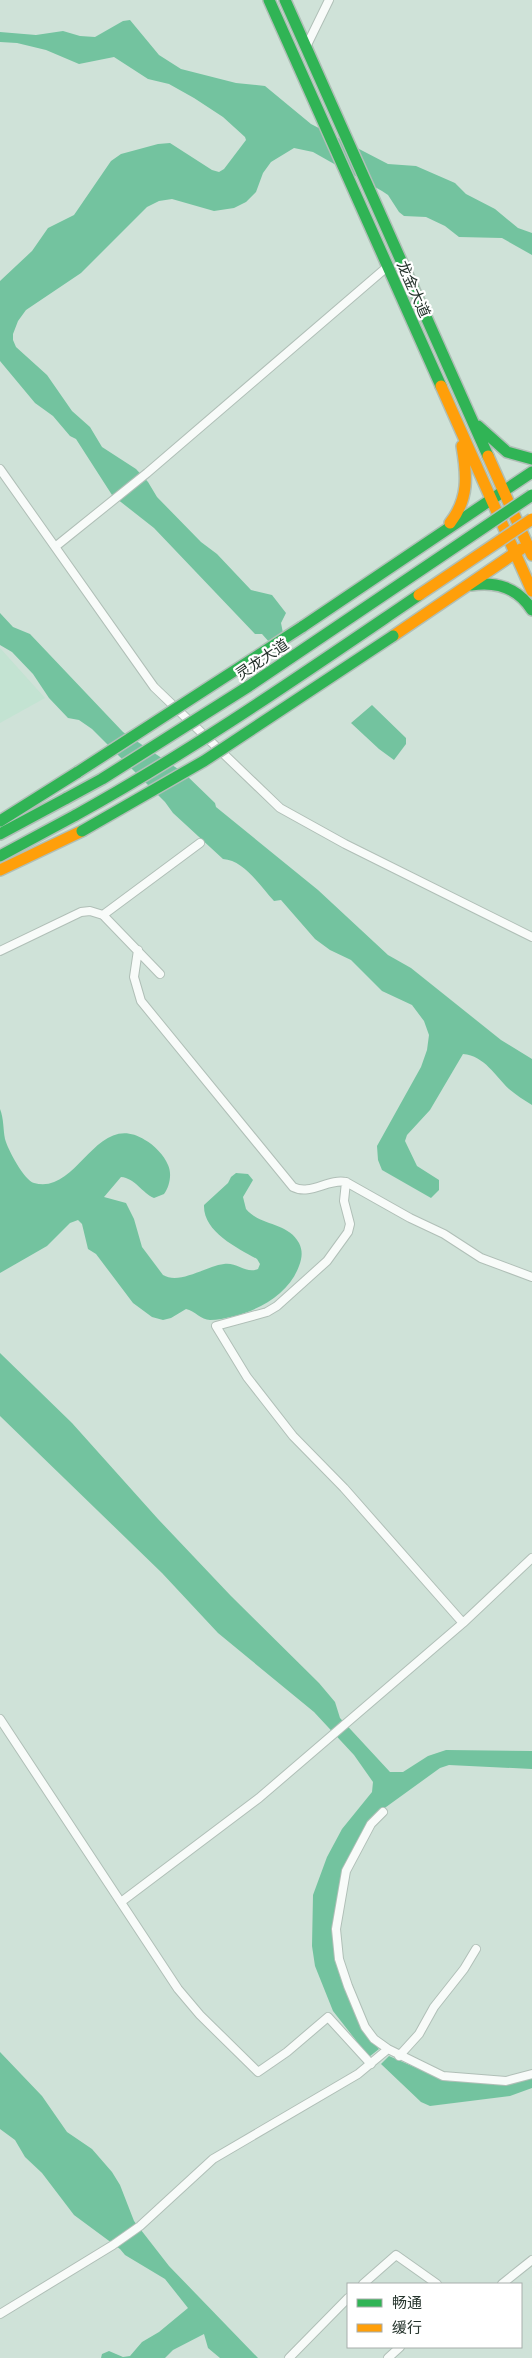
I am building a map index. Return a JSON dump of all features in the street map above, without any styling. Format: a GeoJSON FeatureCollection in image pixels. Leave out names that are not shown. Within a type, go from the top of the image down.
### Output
{"type":"FeatureCollection","features":[{"type":"Feature","properties":{"kind":"main road","name":"龙金大道"},"geometry":{"type":"LineString","coordinates":[[269,0],[532,591]]}},
{"type":"Feature","properties":{"kind":"main road","name":"龙金大道"},"geometry":{"type":"LineString","coordinates":[[285,0],[504,491],[531,547]]}},
{"type":"Feature","properties":{"kind":"main road"},"geometry":{"type":"LineString","coordinates":[[471,417],[490,438],[507,452],[532,459]]}},
{"type":"Feature","properties":{"kind":"main road"},"geometry":{"type":"LineString","coordinates":[[436,537],[452,521],[461,507],[466,491],[467,474],[458,424]]}},
{"type":"Feature","properties":{"kind":"main road"},"geometry":{"type":"LineString","coordinates":[[0,821],[302,627],[532,472]]}},
{"type":"Feature","properties":{"kind":"main road","name":"灵龙大道"},"geometry":{"type":"LineString","coordinates":[[0,834],[102,779],[249,686],[532,495]]}},
{"type":"Feature","properties":{"kind":"main road"},"geometry":{"type":"LineString","coordinates":[[0,856],[120,790],[260,702],[532,519]]}},
{"type":"Feature","properties":{"kind":"main road"},"geometry":{"type":"LineString","coordinates":[[0,870],[82,831],[212,756],[515,553],[531,547]]}},
{"type":"Feature","properties":{"kind":"main road"},"geometry":{"type":"LineString","coordinates":[[460,590],[473,584],[496,584],[517,593],[532,610]]}},
{"type":"Feature","properties":{"kind":"street"},"geometry":{"type":"LineString","coordinates":[[306,47],[329,0]]}},
{"type":"Feature","properties":{"kind":"street"},"geometry":{"type":"LineString","coordinates":[[55,547],[147,473],[388,267]]}},
{"type":"Feature","properties":{"kind":"street"},"geometry":{"type":"LineString","coordinates":[[0,468],[154,687],[280,808],[345,844],[532,937]]}},
{"type":"Feature","properties":{"kind":"street"},"geometry":{"type":"LineString","coordinates":[[103,914],[200,843]]}},
{"type":"Feature","properties":{"kind":"street"},"geometry":{"type":"LineString","coordinates":[[0,951],[81,912],[90,910],[103,914],[160,974]]}},
{"type":"Feature","properties":{"kind":"street"},"geometry":{"type":"LineString","coordinates":[[138,950],[134,977],[141,1001],[290,1185],[296,1189],[304,1190],[339,1180],[346,1182],[410,1218],[444,1234],[481,1258],[532,1277]]}},
{"type":"Feature","properties":{"kind":"street"},"geometry":{"type":"LineString","coordinates":[[346,1182],[344,1202],[350,1224],[348,1232],[327,1261],[277,1306],[267,1312],[216,1326],[247,1377],[294,1436],[344,1488],[463,1623]]}},
{"type":"Feature","properties":{"kind":"street"},"geometry":{"type":"LineString","coordinates":[[120,1902],[259,1798],[463,1623],[532,1558]]}},
{"type":"Feature","properties":{"kind":"street"},"geometry":{"type":"LineString","coordinates":[[0,1719],[191,2006],[258,2072],[287,2052],[328,2017],[371,2064]]}},
{"type":"Feature","properties":{"kind":"street"},"geometry":{"type":"LineString","coordinates":[[383,1812],[371,1824],[346,1871],[336,1929],[340,1959],[358,2010],[369,2033],[399,2056],[443,2076],[506,2081],[532,2074]]}},
{"type":"Feature","properties":{"kind":"street"},"geometry":{"type":"LineString","coordinates":[[399,2056],[419,2034],[434,2006],[464,1969],[476,1949]]}},
{"type":"Feature","properties":{"kind":"street"},"geometry":{"type":"LineString","coordinates":[[0,2314],[113,2245],[140,2226],[212,2159],[358,2074],[388,2049]]}},
{"type":"Feature","properties":{"kind":"street"},"geometry":{"type":"LineString","coordinates":[[364,2283],[396,2255],[436,2283]]}},
{"type":"Feature","properties":{"kind":"street"},"geometry":{"type":"LineString","coordinates":[[503,2283],[532,2260]]}},
{"type":"Feature","properties":{"kind":"street"},"geometry":{"type":"LineString","coordinates":[[289,2358],[347,2299]]}},
{"type":"Feature","properties":{"kind":"street"},"geometry":{"type":"LineString","coordinates":[[388,2358],[399,2348]]}},
{"type":"Feature","properties":{"kind":"shaded area"},"geometry":{"type":"Polygon","coordinates":[[[130,20],[159,55],[181,69],[236,83],[265,86],[311,124],[388,164],[416,166],[455,183],[466,194],[495,209],[518,228],[532,233],[532,255],[502,238],[459,237],[445,226],[426,217],[404,216],[399,212],[388,195],[382,191],[313,152],[294,148],[271,162],[263,173],[256,192],[246,202],[234,208],[214,211],[172,199],[159,201],[147,207],[81,273],[26,310],[18,321],[13,334],[16,347],[47,375],[72,411],[90,427],[102,447],[136,469],[148,482],[157,497],[201,542],[217,554],[251,590],[272,595],[286,613],[281,623],[283,633],[270,643],[262,634],[255,634],[154,528],[112,495],[76,439],[70,436],[53,416],[35,403],[0,361],[0,281],[32,251],[48,228],[74,215],[111,161],[121,154],[158,144],[170,143],[212,170],[219,172],[224,169],[246,140],[223,117],[194,98],[169,84],[148,79],[114,57],[79,64],[46,50],[17,43],[0,42],[0,32],[36,35],[63,31],[80,36],[95,37],[123,21],[130,20]]]}},
{"type":"Feature","properties":{"kind":"shaded area"},"geometry":{"type":"Polygon","coordinates":[[[0,613],[13,627],[30,634],[123,732],[184,773],[215,803],[216,807],[318,890],[388,955],[411,968],[501,1040],[532,1059],[532,1105],[509,1089],[478,1058],[463,1054],[430,1110],[407,1135],[405,1141],[417,1166],[439,1180],[439,1190],[431,1198],[382,1170],[378,1160],[377,1146],[421,1067],[427,1050],[429,1035],[424,1021],[412,1005],[382,991],[351,960],[330,950],[315,939],[281,900],[274,901],[245,869],[231,860],[223,859],[173,813],[165,802],[92,729],[79,720],[68,718],[49,698],[33,674],[12,652],[0,645],[0,613]]]}},
{"type":"Feature","properties":{"kind":"shaded area"},"geometry":{"type":"Polygon","coordinates":[[[0,648],[45,698],[0,723],[0,648]]]}},
{"type":"Feature","properties":{"kind":"shaded area"},"geometry":{"type":"Polygon","coordinates":[[[372,705],[406,738],[406,744],[394,760],[351,723],[372,705]]]}},
{"type":"Feature","properties":{"kind":"shaded area"},"geometry":{"type":"Polygon","coordinates":[[[0,1109],[5,1139],[9,1150],[21,1171],[34,1183],[49,1184],[63,1177],[100,1143],[113,1135],[128,1133],[152,1145],[166,1161],[170,1172],[169,1183],[164,1194],[154,1198],[130,1180],[121,1177],[104,1197],[126,1203],[134,1219],[142,1247],[163,1275],[170,1277],[177,1278],[224,1264],[249,1270],[258,1269],[260,1264],[257,1259],[223,1238],[215,1231],[205,1215],[204,1205],[228,1183],[231,1177],[236,1173],[248,1174],[253,1180],[243,1197],[246,1209],[259,1219],[288,1231],[299,1243],[301,1257],[293,1278],[275,1298],[237,1316],[207,1320],[186,1309],[171,1318],[163,1320],[152,1317],[133,1303],[96,1254],[88,1249],[82,1224],[78,1220],[70,1223],[47,1246],[0,1273],[0,1109]]]}},
{"type":"Feature","properties":{"kind":"shaded area"},"geometry":{"type":"Polygon","coordinates":[[[0,1353],[72,1423],[158,1519],[231,1596],[319,1683],[335,1702],[340,1718],[390,1772],[403,1772],[428,1756],[446,1750],[532,1751],[532,1769],[449,1765],[440,1768],[375,1815],[346,1863],[336,1902],[335,1925],[344,1985],[350,2002],[366,2034],[379,2049],[369,2057],[333,2011],[315,1966],[312,1946],[313,1895],[327,1857],[342,1829],[372,1792],[373,1782],[354,1755],[314,1712],[218,1633],[162,1573],[0,1416],[0,1353]]]}},
{"type":"Feature","properties":{"kind":"shaded area"},"geometry":{"type":"Polygon","coordinates":[[[0,2052],[42,2096],[67,2132],[92,2149],[112,2172],[120,2185],[134,2221],[169,2266],[258,2358],[220,2358],[208,2348],[204,2334],[173,2350],[165,2358],[101,2358],[102,2354],[109,2351],[123,2357],[130,2356],[142,2342],[159,2332],[188,2308],[165,2279],[125,2255],[120,2249],[74,2215],[42,2173],[25,2157],[15,2140],[0,2129],[0,2052]]]}},
{"type":"Feature","properties":{"kind":"shaded area"},"geometry":{"type":"Polygon","coordinates":[[[389,2056],[447,2081],[507,2084],[532,2077],[532,2088],[510,2096],[430,2106],[421,2102],[381,2064],[389,2056]]]}},
{"type":"Feature","properties":{"kind":"traffic: fast"},"geometry":{"type":"LineString","coordinates":[[269,0],[441,386]]}},
{"type":"Feature","properties":{"kind":"traffic: fast"},"geometry":{"type":"LineString","coordinates":[[285,0],[488,456]]}},
{"type":"Feature","properties":{"kind":"traffic: fast"},"geometry":{"type":"LineString","coordinates":[[478,426],[507,452],[532,459]]}},
{"type":"Feature","properties":{"kind":"traffic: fast"},"geometry":{"type":"LineString","coordinates":[[302,627],[532,472]]}},
{"type":"Feature","properties":{"kind":"traffic: fast"},"geometry":{"type":"LineString","coordinates":[[67,798],[102,779],[249,686],[532,495]]}},
{"type":"Feature","properties":{"kind":"traffic: fast"},"geometry":{"type":"LineString","coordinates":[[471,585],[489,584],[506,588],[520,596],[532,610]]}},
{"type":"Feature","properties":{"kind":"traffic: fast"},"geometry":{"type":"LineString","coordinates":[[76,815],[164,763],[293,681],[419,595]]}},
{"type":"Feature","properties":{"kind":"traffic: fast"},"geometry":{"type":"LineString","coordinates":[[78,772],[302,627]]}},
{"type":"Feature","properties":{"kind":"traffic: fast"},"geometry":{"type":"LineString","coordinates":[[82,831],[204,761],[393,636]]}},
{"type":"Feature","properties":{"kind":"traffic: fast"},"geometry":{"type":"LineString","coordinates":[[0,821],[78,772]]}},
{"type":"Feature","properties":{"kind":"traffic: fast"},"geometry":{"type":"LineString","coordinates":[[0,834],[67,798]]}},
{"type":"Feature","properties":{"kind":"traffic: fast"},"geometry":{"type":"LineString","coordinates":[[0,856],[76,815]]}},
{"type":"Feature","properties":{"kind":"traffic: slow"},"geometry":{"type":"LineString","coordinates":[[441,386],[532,591]]}},
{"type":"Feature","properties":{"kind":"traffic: slow"},"geometry":{"type":"LineString","coordinates":[[450,523],[461,505],[465,486],[462,446]]}},
{"type":"Feature","properties":{"kind":"traffic: slow"},"geometry":{"type":"LineString","coordinates":[[488,456],[532,555]]}},
{"type":"Feature","properties":{"kind":"traffic: slow"},"geometry":{"type":"LineString","coordinates":[[419,595],[532,519]]}},
{"type":"Feature","properties":{"kind":"traffic: slow"},"geometry":{"type":"LineString","coordinates":[[393,636],[521,549]]}},
{"type":"Feature","properties":{"kind":"traffic: slow"},"geometry":{"type":"LineString","coordinates":[[0,870],[82,831]]}}]}
